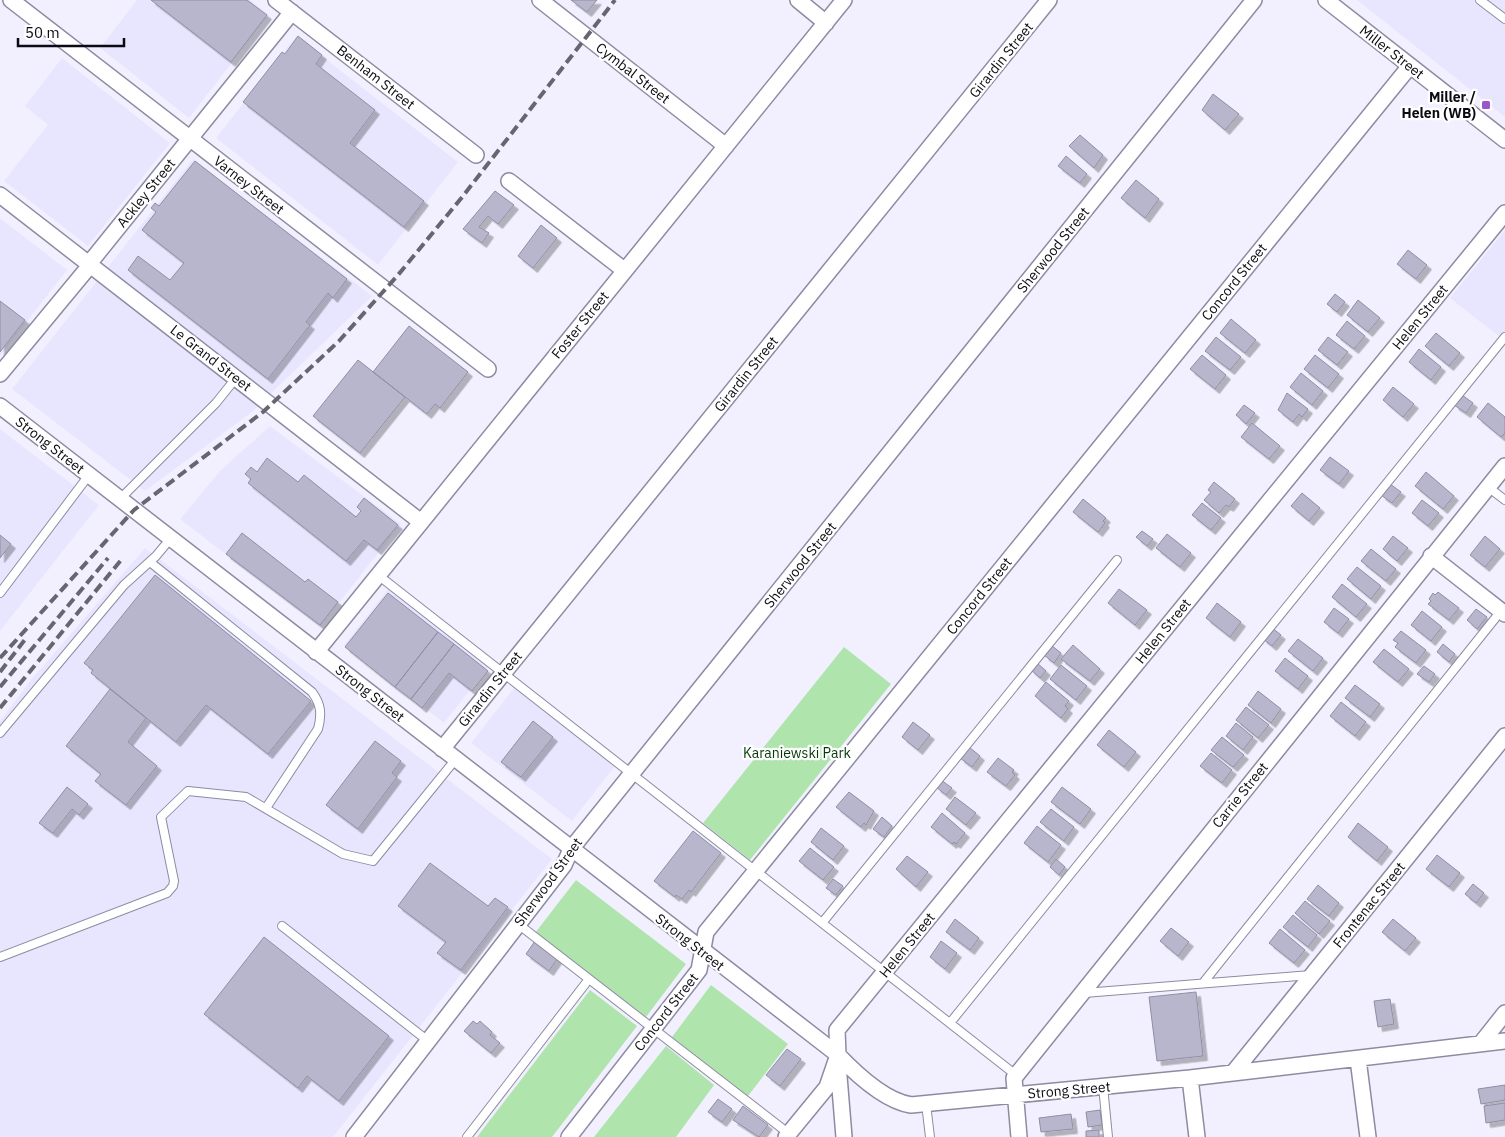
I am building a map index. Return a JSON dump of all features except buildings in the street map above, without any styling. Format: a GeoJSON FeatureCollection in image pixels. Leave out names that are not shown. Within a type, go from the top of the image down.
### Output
{"type":"FeatureCollection","features":[{"type":"Feature","properties":{"kind":"street","name":"Varney Street"},"geometry":{"type":"LineString","coordinates":[[11,0],[488,369]]}},
{"type":"Feature","properties":{"kind":"street","name":"Benham Street"},"geometry":{"type":"LineString","coordinates":[[276,0],[476,154]]}},
{"type":"Feature","properties":{"kind":"street","name":"Cymbal Street"},"geometry":{"type":"LineString","coordinates":[[540,0],[726,146]]}},
{"type":"Feature","properties":{"kind":"street"},"geometry":{"type":"LineString","coordinates":[[798,0],[826,23]]}},
{"type":"Feature","properties":{"kind":"street","name":"Foster Street"},"geometry":{"type":"LineString","coordinates":[[316,652],[844,0]]}},
{"type":"Feature","properties":{"kind":"street","name":"Girardin Street"},"geometry":{"type":"LineString","coordinates":[[442,749],[1049,0]]}},
{"type":"Feature","properties":{"kind":"street","name":"Sherwood Street"},"geometry":{"type":"LineString","coordinates":[[354,1137],[564,865],[571,850],[1254,0]]}},
{"type":"Feature","properties":{"kind":"street","name":"Miller Street"},"geometry":{"type":"LineString","coordinates":[[1326,0],[1505,140]]}},
{"type":"Feature","properties":{"kind":"street","name":"Ackley Street"},"geometry":{"type":"LineString","coordinates":[[0,374],[292,12]]}},
{"type":"Feature","properties":{"kind":"street","name":"Concord Street"},"geometry":{"type":"LineString","coordinates":[[569,1137],[699,970],[706,932],[1410,66]]}},
{"type":"Feature","properties":{"kind":"street"},"geometry":{"type":"LineString","coordinates":[[509,181],[624,270]]}},
{"type":"Feature","properties":{"kind":"street","name":"Le Grand Street"},"geometry":{"type":"LineString","coordinates":[[0,196],[421,522]]}},
{"type":"Feature","properties":{"kind":"street","name":"Helen Street"},"geometry":{"type":"LineString","coordinates":[[844,1137],[838,1078],[837,1030],[1505,213]]}},
{"type":"Feature","properties":{"kind":"street","name":"Strong Street"},"geometry":{"type":"LineString","coordinates":[[0,406],[838,1055],[878,1089],[901,1104],[926,1104],[1190,1078],[1358,1059],[1482,1042],[1505,1041]]}},
{"type":"Feature","properties":{"kind":"street","name":"Carrie Street"},"geometry":{"type":"LineString","coordinates":[[1016,1075],[1505,466]]}},
{"type":"Feature","properties":{"kind":"street"},"geometry":{"type":"LineString","coordinates":[[1431,556],[1503,613]]}},
{"type":"Feature","properties":{"kind":"street","name":"Frontenac Street"},"geometry":{"type":"LineString","coordinates":[[1232,1073],[1505,736]]}},
{"type":"Feature","properties":{"kind":"street"},"geometry":{"type":"LineString","coordinates":[[1482,1042],[1505,1014]]}},
{"type":"Feature","properties":{"kind":"street"},"geometry":{"type":"LineString","coordinates":[[787,1135],[827,1087],[838,1055]]}},
{"type":"Feature","properties":{"kind":"street"},"geometry":{"type":"LineString","coordinates":[[1358,1059],[1368,1137]]}},
{"type":"Feature","properties":{"kind":"street"},"geometry":{"type":"LineString","coordinates":[[1016,1075],[1014,1078],[1015,1095],[1020,1137]]}},
{"type":"Feature","properties":{"kind":"street"},"geometry":{"type":"LineString","coordinates":[[1190,1078],[1197,1137]]}},
{"type":"Feature","properties":{"kind":"lane"},"geometry":{"type":"LineString","coordinates":[[1480,0],[1489,3],[1505,20]]}},
{"type":"Feature","properties":{"kind":"lane"},"geometry":{"type":"LineString","coordinates":[[950,1023],[1505,338]]}},
{"type":"Feature","properties":{"kind":"lane"},"geometry":{"type":"LineString","coordinates":[[120,499],[216,403],[236,378]]}},
{"type":"Feature","properties":{"kind":"lane"},"geometry":{"type":"LineString","coordinates":[[0,593],[89,475]]}},
{"type":"Feature","properties":{"kind":"lane"},"geometry":{"type":"LineString","coordinates":[[1488,487],[1505,500]]}},
{"type":"Feature","properties":{"kind":"lane"},"geometry":{"type":"LineString","coordinates":[[0,733],[124,585],[150,562],[171,538]]}},
{"type":"Feature","properties":{"kind":"lane"},"geometry":{"type":"LineString","coordinates":[[822,923],[1116,560]]}},
{"type":"Feature","properties":{"kind":"lane"},"geometry":{"type":"LineString","coordinates":[[150,562],[312,692],[320,702],[321,719],[318,729],[266,808]]}},
{"type":"Feature","properties":{"kind":"lane"},"geometry":{"type":"LineString","coordinates":[[378,575],[1016,1075]]}},
{"type":"Feature","properties":{"kind":"lane"},"geometry":{"type":"LineString","coordinates":[[1203,983],[1503,613]]}},
{"type":"Feature","properties":{"kind":"lane"},"geometry":{"type":"LineString","coordinates":[[0,957],[167,893],[173,886],[174,881],[161,817],[188,791],[246,797],[342,854],[373,861],[456,760]]}},
{"type":"Feature","properties":{"kind":"lane"},"geometry":{"type":"LineString","coordinates":[[518,924],[787,1135]]}},
{"type":"Feature","properties":{"kind":"lane"},"geometry":{"type":"LineString","coordinates":[[282,926],[428,1042]]}},
{"type":"Feature","properties":{"kind":"lane"},"geometry":{"type":"LineString","coordinates":[[1082,993],[1312,974]]}},
{"type":"Feature","properties":{"kind":"lane"},"geometry":{"type":"LineString","coordinates":[[467,1137],[589,979]]}},
{"type":"Feature","properties":{"kind":"lane"},"geometry":{"type":"LineString","coordinates":[[1103,1086],[1108,1137]]}},
{"type":"Feature","properties":{"kind":"lane"},"geometry":{"type":"LineString","coordinates":[[926,1104],[930,1137]]}},
{"type":"Feature","properties":{"kind":"shaded area"},"geometry":{"type":"Polygon","coordinates":[[[137,0],[250,0],[269,15],[189,118],[100,48],[137,0]]]}},
{"type":"Feature","properties":{"kind":"shaded area"},"geometry":{"type":"Polygon","coordinates":[[[1357,0],[1505,0],[1505,117],[1357,0]]]}},
{"type":"Feature","properties":{"kind":"shaded area"},"geometry":{"type":"Polygon","coordinates":[[[296,36],[458,162],[378,265],[216,138],[296,36]]]}},
{"type":"Feature","properties":{"kind":"shaded area"},"geometry":{"type":"Polygon","coordinates":[[[62,58],[170,143],[88,246],[4,181],[48,125],[25,106],[62,58]]]}},
{"type":"Feature","properties":{"kind":"shaded area"},"geometry":{"type":"Polygon","coordinates":[[[193,159],[372,296],[252,412],[145,491],[12,389],[193,159]]]}},
{"type":"Feature","properties":{"kind":"shaded area"},"geometry":{"type":"Polygon","coordinates":[[[0,218],[67,270],[0,356],[0,218]]]}},
{"type":"Feature","properties":{"kind":"shaded area"},"geometry":{"type":"Polygon","coordinates":[[[1505,230],[1505,333],[1501,338],[1450,298],[1505,230]]]}},
{"type":"Feature","properties":{"kind":"shaded area"},"geometry":{"type":"Polygon","coordinates":[[[270,426],[401,524],[320,627],[180,519],[221,470],[270,426]]]}},
{"type":"Feature","properties":{"kind":"shaded area"},"geometry":{"type":"Polygon","coordinates":[[[0,429],[99,505],[0,631],[0,429]]]}},
{"type":"Feature","properties":{"kind":"shaded area"},"geometry":{"type":"Polygon","coordinates":[[[145,548],[552,859],[333,1137],[0,1137],[0,721],[31,680],[145,548]]]}},
{"type":"Feature","properties":{"kind":"shaded area"},"geometry":{"type":"Polygon","coordinates":[[[389,588],[489,666],[444,723],[344,645],[389,588]]]}},
{"type":"Feature","properties":{"kind":"shaded area"},"geometry":{"type":"Polygon","coordinates":[[[514,688],[615,766],[572,821],[471,743],[514,688]]]}},
{"type":"Feature","properties":{"kind":"green space","name":"Karaniewski Park"},"geometry":{"type":"Polygon","coordinates":[[[844,647],[891,684],[750,860],[703,823],[844,647]]]}},
{"type":"Feature","properties":{"kind":"green space"},"geometry":{"type":"Polygon","coordinates":[[[576,880],[686,964],[646,1017],[535,933],[576,880]]]}},
{"type":"Feature","properties":{"kind":"green space"},"geometry":{"type":"Polygon","coordinates":[[[711,985],[788,1044],[748,1096],[672,1037],[711,985]]]}},
{"type":"Feature","properties":{"kind":"green space"},"geometry":{"type":"Polygon","coordinates":[[[590,990],[637,1026],[552,1137],[477,1137],[590,990]]]}},
{"type":"Feature","properties":{"kind":"green space"},"geometry":{"type":"Polygon","coordinates":[[[666,1046],[714,1085],[676,1137],[594,1137],[666,1046]]]}},
{"type":"Feature","properties":{"kind":"railway"},"geometry":{"type":"LineString","coordinates":[[0,658],[134,510],[263,412],[339,341],[398,275],[463,196],[615,0]]}},
{"type":"Feature","properties":{"kind":"railway"},"geometry":{"type":"LineString","coordinates":[[0,687],[108,558]]}},
{"type":"Feature","properties":{"kind":"railway"},"geometry":{"type":"LineString","coordinates":[[0,708],[121,560]]}},
{"type":"Feature","properties":{"kind":"railway"},"geometry":{"type":"LineString","coordinates":[[0,672],[27,637]]}},
{"type":"Feature","properties":{"kind":"place","name":"Miller / Helen (WB)"},"geometry":{"type":"Point","coordinates":[1486,105]}}]}
